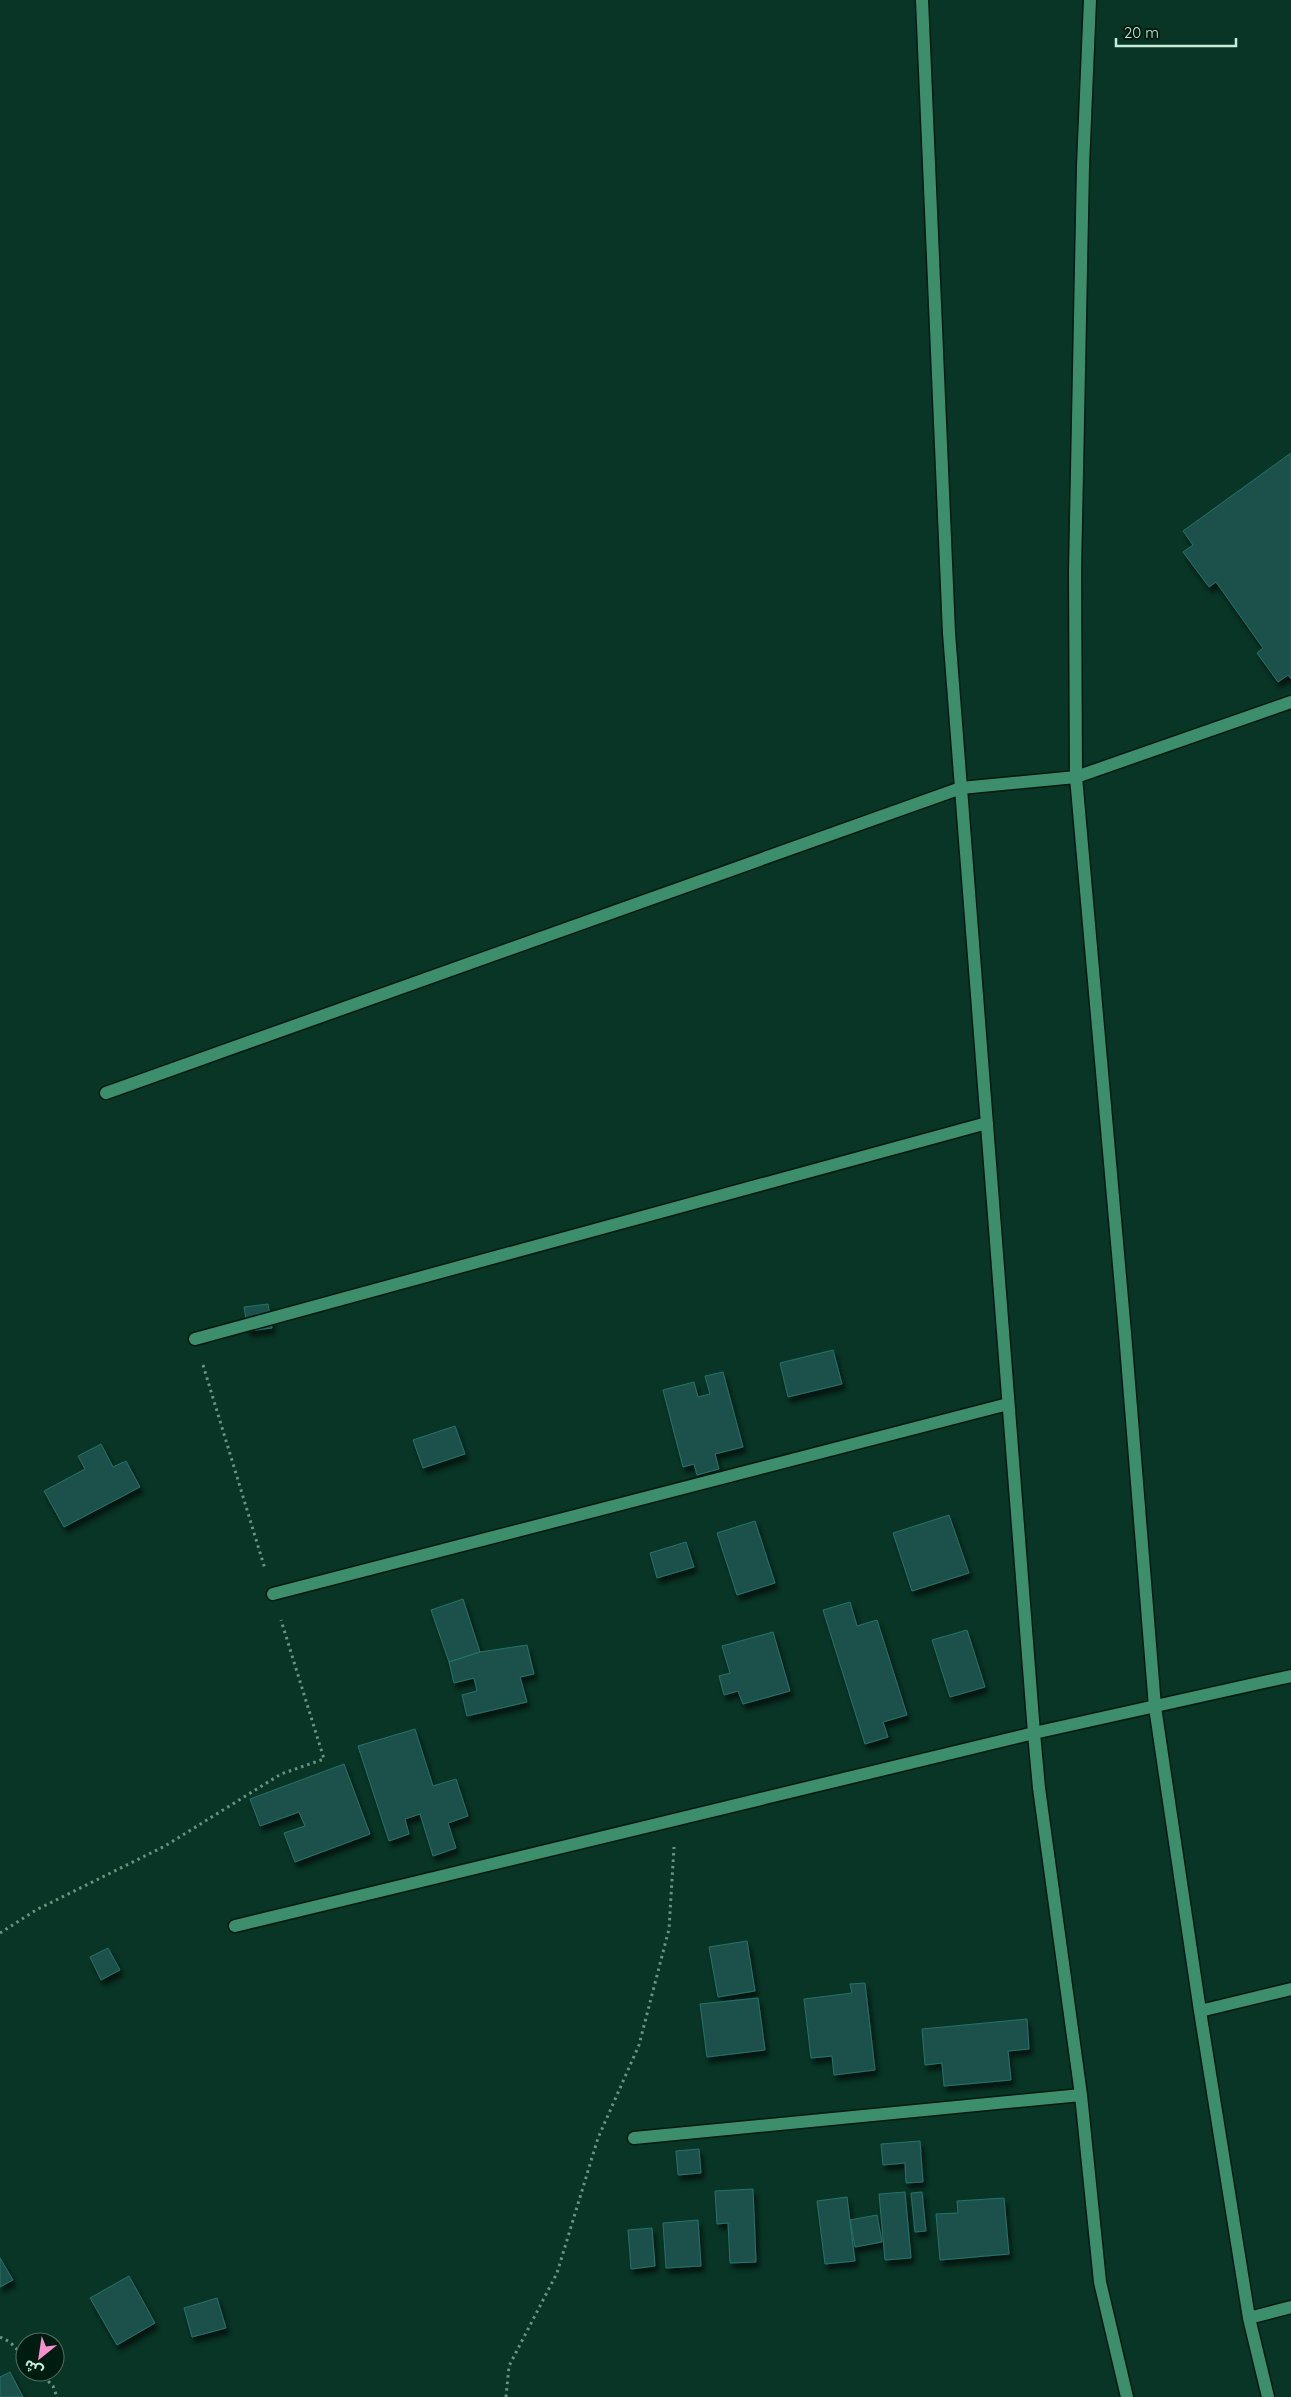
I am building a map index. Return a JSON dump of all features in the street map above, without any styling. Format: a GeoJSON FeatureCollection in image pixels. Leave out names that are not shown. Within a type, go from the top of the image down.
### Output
{"type":"FeatureCollection","features":[{"type":"Feature","properties":{"kind":"street"},"geometry":{"type":"LineString","coordinates":[[922,0],[949,623],[1034,1733],[1039,1788],[1081,2095],[1100,2282],[1127,2397]]}},
{"type":"Feature","properties":{"kind":"street"},"geometry":{"type":"LineString","coordinates":[[1090,0],[1083,166],[1075,572],[1076,777],[1126,1342],[1155,1707],[1200,2010],[1249,2318],[1268,2397]]}},
{"type":"Feature","properties":{"kind":"street"},"geometry":{"type":"LineString","coordinates":[[106,1093],[961,788],[1076,777],[1291,702]]}},
{"type":"Feature","properties":{"kind":"street"},"geometry":{"type":"LineString","coordinates":[[195,1339],[987,1123]]}},
{"type":"Feature","properties":{"kind":"street"},"geometry":{"type":"LineString","coordinates":[[273,1594],[1008,1404]]}},
{"type":"Feature","properties":{"kind":"street"},"geometry":{"type":"LineString","coordinates":[[235,1926],[1034,1733],[1291,1676]]}},
{"type":"Feature","properties":{"kind":"street"},"geometry":{"type":"LineString","coordinates":[[1200,2010],[1291,1989]]}},
{"type":"Feature","properties":{"kind":"street"},"geometry":{"type":"LineString","coordinates":[[634,2138],[1081,2095]]}},
{"type":"Feature","properties":{"kind":"street"},"geometry":{"type":"LineString","coordinates":[[1249,2318],[1291,2307]]}},
{"type":"Feature","properties":{"kind":"path"},"geometry":{"type":"LineString","coordinates":[[0,1934],[36,1910],[165,1846],[281,1774],[324,1759],[195,1339]]}},
{"type":"Feature","properties":{"kind":"path"},"geometry":{"type":"LineString","coordinates":[[506,2397],[509,2366],[557,2273],[598,2138],[639,2045],[669,1929],[676,1819]]}},
{"type":"Feature","properties":{"kind":"path"},"geometry":{"type":"LineString","coordinates":[[0,2336],[15,2347]]}},
{"type":"Feature","properties":{"kind":"path"},"geometry":{"type":"LineString","coordinates":[[48,2382],[57,2397]]}},
{"type":"Feature","properties":{"kind":"building"},"geometry":{"type":"Polygon","coordinates":[[[1291,453],[1291,679],[1288,675],[1278,682],[1257,653],[1263,648],[1216,582],[1209,587],[1183,552],[1193,545],[1183,531],[1291,453]]]}},
{"type":"Feature","properties":{"kind":"building"},"geometry":{"type":"Polygon","coordinates":[[[268,1304],[272,1328],[248,1331],[244,1307],[268,1304]]]}},
{"type":"Feature","properties":{"kind":"building"},"geometry":{"type":"Polygon","coordinates":[[[833,1350],[842,1384],[788,1397],[780,1363],[833,1350]]]}},
{"type":"Feature","properties":{"kind":"building"},"geometry":{"type":"Polygon","coordinates":[[[723,1372],[743,1447],[715,1454],[719,1469],[697,1475],[694,1464],[683,1467],[663,1390],[694,1382],[698,1397],[710,1394],[705,1376],[723,1372]]]}},
{"type":"Feature","properties":{"kind":"building"},"geometry":{"type":"Polygon","coordinates":[[[455,1426],[465,1454],[423,1468],[413,1440],[455,1426]]]}},
{"type":"Feature","properties":{"kind":"building"},"geometry":{"type":"Polygon","coordinates":[[[101,1444],[113,1467],[126,1461],[140,1487],[64,1527],[44,1491],[85,1469],[78,1456],[101,1444]]]}},
{"type":"Feature","properties":{"kind":"building"},"geometry":{"type":"Polygon","coordinates":[[[949,1515],[969,1573],[912,1591],[893,1533],[949,1515]]]}},
{"type":"Feature","properties":{"kind":"building"},"geometry":{"type":"Polygon","coordinates":[[[755,1521],[775,1583],[737,1595],[717,1533],[755,1521]]]}},
{"type":"Feature","properties":{"kind":"building"},"geometry":{"type":"Polygon","coordinates":[[[686,1542],[694,1567],[657,1578],[650,1553],[686,1542]]]}},
{"type":"Feature","properties":{"kind":"building"},"geometry":{"type":"Polygon","coordinates":[[[463,1599],[480,1652],[449,1662],[431,1610],[463,1599]]]}},
{"type":"Feature","properties":{"kind":"building"},"geometry":{"type":"Polygon","coordinates":[[[850,1602],[857,1626],[877,1620],[907,1715],[883,1722],[888,1737],[865,1744],[823,1610],[850,1602]]]}},
{"type":"Feature","properties":{"kind":"building"},"geometry":{"type":"Polygon","coordinates":[[[967,1630],[985,1687],[950,1697],[932,1640],[967,1630]]]}},
{"type":"Feature","properties":{"kind":"building"},"geometry":{"type":"Polygon","coordinates":[[[773,1632],[790,1691],[743,1704],[738,1691],[724,1695],[719,1676],[730,1673],[722,1646],[773,1632]]]}},
{"type":"Feature","properties":{"kind":"building"},"geometry":{"type":"Polygon","coordinates":[[[527,1645],[534,1674],[520,1677],[527,1702],[467,1716],[462,1695],[477,1691],[474,1678],[454,1683],[449,1662],[480,1652],[527,1645]]]}},
{"type":"Feature","properties":{"kind":"building"},"geometry":{"type":"Polygon","coordinates":[[[415,1729],[433,1786],[456,1779],[468,1816],[448,1823],[456,1848],[433,1856],[420,1814],[405,1819],[409,1834],[389,1841],[358,1746],[415,1729]]]}},
{"type":"Feature","properties":{"kind":"building"},"geometry":{"type":"Polygon","coordinates":[[[344,1764],[370,1834],[295,1862],[284,1833],[305,1826],[299,1812],[260,1826],[250,1799],[344,1764]]]}},
{"type":"Feature","properties":{"kind":"building"},"geometry":{"type":"Polygon","coordinates":[[[747,1941],[755,1991],[718,1997],[709,1947],[747,1941]]]}},
{"type":"Feature","properties":{"kind":"building"},"geometry":{"type":"Polygon","coordinates":[[[108,1948],[120,1970],[101,1980],[90,1957],[108,1948]]]}},
{"type":"Feature","properties":{"kind":"building"},"geometry":{"type":"Polygon","coordinates":[[[865,1983],[875,2070],[834,2075],[832,2056],[811,2058],[804,1999],[852,1993],[850,1984],[865,1983]]]}},
{"type":"Feature","properties":{"kind":"building"},"geometry":{"type":"Polygon","coordinates":[[[758,1998],[765,2050],[707,2057],[700,2004],[758,1998]]]}},
{"type":"Feature","properties":{"kind":"building"},"geometry":{"type":"Polygon","coordinates":[[[1027,2019],[1029,2049],[1008,2051],[1011,2080],[944,2086],[942,2063],[925,2065],[922,2029],[1027,2019]]]}},
{"type":"Feature","properties":{"kind":"building"},"geometry":{"type":"Polygon","coordinates":[[[920,2141],[923,2182],[906,2183],[905,2163],[883,2165],[881,2144],[920,2141]]]}},
{"type":"Feature","properties":{"kind":"building"},"geometry":{"type":"Polygon","coordinates":[[[699,2149],[701,2173],[678,2175],[676,2151],[699,2149]]]}},
{"type":"Feature","properties":{"kind":"building"},"geometry":{"type":"Polygon","coordinates":[[[753,2189],[756,2262],[730,2263],[728,2223],[717,2224],[715,2191],[753,2189]]]}},
{"type":"Feature","properties":{"kind":"building"},"geometry":{"type":"Polygon","coordinates":[[[905,2192],[911,2258],[885,2260],[879,2194],[905,2192]]]}},
{"type":"Feature","properties":{"kind":"building"},"geometry":{"type":"Polygon","coordinates":[[[922,2192],[926,2231],[915,2232],[911,2193],[922,2192]]]}},
{"type":"Feature","properties":{"kind":"building"},"geometry":{"type":"Polygon","coordinates":[[[847,2197],[855,2261],[825,2264],[817,2201],[847,2197]]]}},
{"type":"Feature","properties":{"kind":"building"},"geometry":{"type":"Polygon","coordinates":[[[1004,2198],[1009,2254],[940,2260],[936,2214],[958,2213],[957,2201],[1004,2198]]]}},
{"type":"Feature","properties":{"kind":"building"},"geometry":{"type":"Polygon","coordinates":[[[877,2215],[882,2242],[855,2247],[850,2220],[877,2215]]]}},
{"type":"Feature","properties":{"kind":"building"},"geometry":{"type":"Polygon","coordinates":[[[698,2220],[701,2266],[666,2268],[663,2223],[698,2220]]]}},
{"type":"Feature","properties":{"kind":"building"},"geometry":{"type":"Polygon","coordinates":[[[652,2228],[655,2266],[631,2269],[628,2230],[652,2228]]]}},
{"type":"Feature","properties":{"kind":"building"},"geometry":{"type":"Polygon","coordinates":[[[0,2258],[13,2280],[0,2287],[0,2258]]]}},
{"type":"Feature","properties":{"kind":"building"},"geometry":{"type":"Polygon","coordinates":[[[129,2276],[155,2323],[117,2345],[90,2298],[129,2276]]]}},
{"type":"Feature","properties":{"kind":"building"},"geometry":{"type":"Polygon","coordinates":[[[217,2298],[226,2328],[192,2337],[184,2308],[217,2298]]]}},
{"type":"Feature","properties":{"kind":"building"},"geometry":{"type":"Polygon","coordinates":[[[10,2372],[23,2397],[0,2397],[0,2377],[10,2372]]]}}]}
